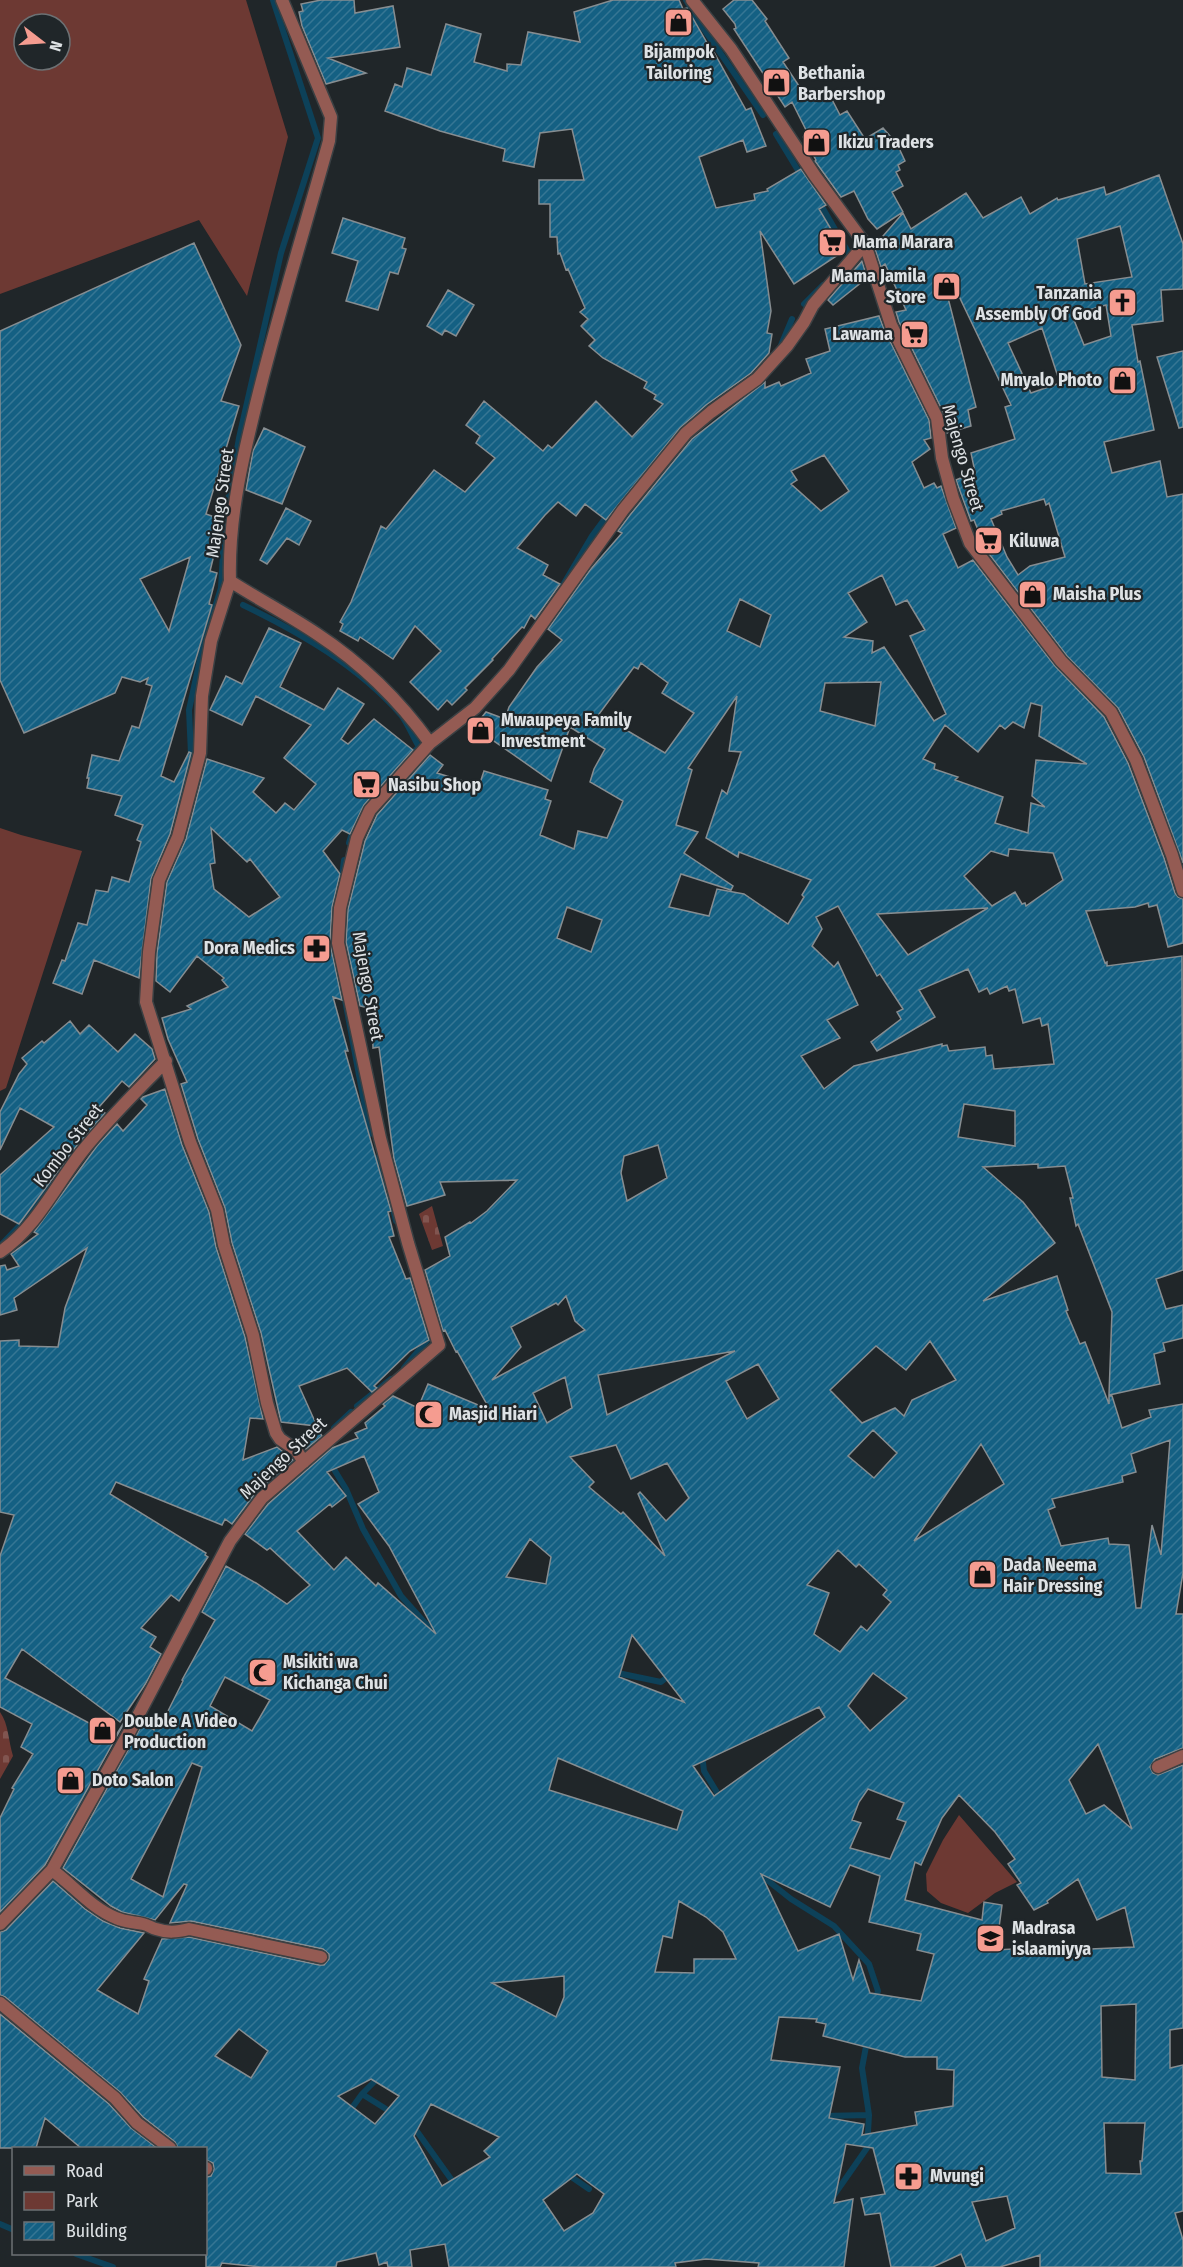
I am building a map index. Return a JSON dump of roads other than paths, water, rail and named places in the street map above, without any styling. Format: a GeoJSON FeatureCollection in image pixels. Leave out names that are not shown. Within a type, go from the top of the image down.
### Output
{"type":"FeatureCollection","features":[{"type":"Feature","properties":{"kind":"street","name":"Majengo Street"},"geometry":{"type":"LineString","coordinates":[[0,1924],[52,1869],[131,1729],[230,1541],[262,1498],[439,1345],[408,1243],[380,1138],[338,943],[340,908],[357,838],[370,810],[430,743],[375,678],[316,633],[230,581],[230,533],[237,482],[287,284],[329,141],[331,117],[282,0]]}},
{"type":"Feature","properties":{"kind":"street","name":"Majengo Street"},"geometry":{"type":"LineString","coordinates":[[692,0],[731,49],[815,176],[866,244],[891,325],[937,418],[942,458],[953,498],[970,543],[1060,661],[1111,712],[1136,760],[1172,855],[1183,891]]}},
{"type":"Feature","properties":{"kind":"street"},"geometry":{"type":"LineString","coordinates":[[430,743],[475,708],[510,670],[623,510],[686,433],[711,412],[758,379],[787,346],[813,305],[866,244]]}},
{"type":"Feature","properties":{"kind":"street"},"geometry":{"type":"LineString","coordinates":[[230,581],[211,641],[202,696],[200,753],[178,837],[159,880],[149,952],[146,1002],[190,1142],[217,1210],[224,1245],[253,1335],[267,1404],[276,1432],[296,1450],[304,1462]]}},
{"type":"Feature","properties":{"kind":"street","name":"Kombo Street"},"geometry":{"type":"LineString","coordinates":[[0,1252],[28,1226],[82,1152],[166,1061]]}},
{"type":"Feature","properties":{"kind":"street"},"geometry":{"type":"LineString","coordinates":[[1158,1767],[1183,1756]]}},
{"type":"Feature","properties":{"kind":"street"},"geometry":{"type":"LineString","coordinates":[[52,1869],[92,1903],[115,1918],[131,1923],[146,1924],[165,1931],[189,1929],[321,1957]]}},
{"type":"Feature","properties":{"kind":"street"},"geometry":{"type":"LineString","coordinates":[[0,2003],[115,2098],[137,2123],[169,2147]]}},
{"type":"Feature","properties":{"kind":"waterway"},"geometry":{"type":"LineString","coordinates":[[176,814],[191,754],[189,710],[202,650],[221,588],[225,517],[239,438],[281,253],[318,138],[273,0]]}},
{"type":"Feature","properties":{"kind":"waterway"},"geometry":{"type":"LineString","coordinates":[[686,0],[763,115]]}},
{"type":"Feature","properties":{"kind":"waterway"},"geometry":{"type":"LineString","coordinates":[[776,134],[802,177]]}},
{"type":"Feature","properties":{"kind":"waterway"},"geometry":{"type":"LineString","coordinates":[[818,200],[851,257],[849,258]]}},
{"type":"Feature","properties":{"kind":"waterway"},"geometry":{"type":"LineString","coordinates":[[804,304],[823,285]]}},
{"type":"Feature","properties":{"kind":"waterway"},"geometry":{"type":"LineString","coordinates":[[779,350],[792,319]]}},
{"type":"Feature","properties":{"kind":"waterway"},"geometry":{"type":"LineString","coordinates":[[694,419],[705,407]]}},
{"type":"Feature","properties":{"kind":"waterway"},"geometry":{"type":"LineString","coordinates":[[637,482],[655,462]]}},
{"type":"Feature","properties":{"kind":"waterway"},"geometry":{"type":"LineString","coordinates":[[563,585],[592,536],[609,513]]}},
{"type":"Feature","properties":{"kind":"waterway"},"geometry":{"type":"LineString","coordinates":[[243,605],[307,639],[366,681],[401,715],[419,747],[393,772],[357,817],[349,843]]}},
{"type":"Feature","properties":{"kind":"waterway"},"geometry":{"type":"LineString","coordinates":[[342,877],[344,860]]}},
{"type":"Feature","properties":{"kind":"waterway"},"geometry":{"type":"LineString","coordinates":[[345,1000],[370,1134]]}},
{"type":"Feature","properties":{"kind":"waterway"},"geometry":{"type":"LineString","coordinates":[[377,1158],[387,1186]]}},
{"type":"Feature","properties":{"kind":"waterway"},"geometry":{"type":"LineString","coordinates":[[2,1244],[21,1224],[50,1185]]}},
{"type":"Feature","properties":{"kind":"waterway"},"geometry":{"type":"LineString","coordinates":[[390,1196],[396,1221]]}},
{"type":"Feature","properties":{"kind":"waterway"},"geometry":{"type":"LineString","coordinates":[[404,1368],[430,1337],[426,1323]]}},
{"type":"Feature","properties":{"kind":"waterway"},"geometry":{"type":"LineString","coordinates":[[357,1406],[391,1379]]}},
{"type":"Feature","properties":{"kind":"waterway"},"geometry":{"type":"LineString","coordinates":[[334,1428],[351,1412]]}},
{"type":"Feature","properties":{"kind":"waterway"},"geometry":{"type":"LineString","coordinates":[[324,1453],[346,1489],[363,1529],[401,1596],[426,1624],[439,1634]]}},
{"type":"Feature","properties":{"kind":"waterway"},"geometry":{"type":"LineString","coordinates":[[245,1512],[255,1496],[292,1464]]}},
{"type":"Feature","properties":{"kind":"waterway"},"geometry":{"type":"LineString","coordinates":[[613,1672],[661,1682],[671,1674]]}},
{"type":"Feature","properties":{"kind":"waterway"},"geometry":{"type":"LineString","coordinates":[[702,1754],[704,1771],[721,1799]]}},
{"type":"Feature","properties":{"kind":"waterway"},"geometry":{"type":"LineString","coordinates":[[54,1855],[90,1790]]}},
{"type":"Feature","properties":{"kind":"waterway"},"geometry":{"type":"LineString","coordinates":[[757,1872],[791,1899],[834,1926],[869,1964],[878,1991],[875,2001]]}},
{"type":"Feature","properties":{"kind":"waterway"},"geometry":{"type":"LineString","coordinates":[[0,1914],[34,1881]]}},
{"type":"Feature","properties":{"kind":"waterway"},"geometry":{"type":"LineString","coordinates":[[832,2198],[867,2148],[869,2115],[862,2068],[867,2041]]}},
{"type":"Feature","properties":{"kind":"waterway"},"geometry":{"type":"LineString","coordinates":[[349,2112],[362,2094],[379,2077]]}},
{"type":"Feature","properties":{"kind":"waterway"},"geometry":{"type":"LineString","coordinates":[[362,2094],[394,2114]]}},
{"type":"Feature","properties":{"kind":"waterway"},"geometry":{"type":"LineString","coordinates":[[822,2116],[869,2115]]}},
{"type":"Feature","properties":{"kind":"waterway"},"geometry":{"type":"LineString","coordinates":[[412,2127],[456,2186]]}},
{"type":"Feature","properties":{"kind":"waterway"},"geometry":{"type":"LineString","coordinates":[[570,2172],[573,2178],[589,2189]]}},
{"type":"Feature","properties":{"kind":"waterway"},"geometry":{"type":"LineString","coordinates":[[0,2224],[12,2229]]}},
{"type":"Feature","properties":{"kind":"waterway"},"geometry":{"type":"LineString","coordinates":[[79,2255],[113,2267]]}},
{"type":"Feature","properties":{"kind":"place","name":"Bijampok Tailoring"},"geometry":{"type":"Point","coordinates":[679,23]}},
{"type":"Feature","properties":{"kind":"place","name":"Bethania Barbershop"},"geometry":{"type":"Point","coordinates":[777,83]}},
{"type":"Feature","properties":{"kind":"place","name":"Ikizu Traders"},"geometry":{"type":"Point","coordinates":[817,142]}},
{"type":"Feature","properties":{"kind":"place","name":"Mama Marara"},"geometry":{"type":"Point","coordinates":[832,242]}},
{"type":"Feature","properties":{"kind":"place","name":"Mama Jamila Store"},"geometry":{"type":"Point","coordinates":[947,286]}},
{"type":"Feature","properties":{"kind":"place","name":"Tanzania Assembly Of God"},"geometry":{"type":"Point","coordinates":[1123,303]}},
{"type":"Feature","properties":{"kind":"place","name":"Lawama"},"geometry":{"type":"Point","coordinates":[914,334]}},
{"type":"Feature","properties":{"kind":"place","name":"Mnyalo Photo"},"geometry":{"type":"Point","coordinates":[1123,380]}},
{"type":"Feature","properties":{"kind":"place","name":"Kiluwa"},"geometry":{"type":"Point","coordinates":[988,541]}},
{"type":"Feature","properties":{"kind":"place","name":"Maisha Plus"},"geometry":{"type":"Point","coordinates":[1032,594]}},
{"type":"Feature","properties":{"kind":"place","name":"Mwaupeya Family Investment"},"geometry":{"type":"Point","coordinates":[480,730]}},
{"type":"Feature","properties":{"kind":"place","name":"Nasibu Shop"},"geometry":{"type":"Point","coordinates":[367,785]}},
{"type":"Feature","properties":{"kind":"place","name":"Dora Medics"},"geometry":{"type":"Point","coordinates":[316,948]}},
{"type":"Feature","properties":{"kind":"place","name":"Masjid Hiari"},"geometry":{"type":"Point","coordinates":[428,1414]}},
{"type":"Feature","properties":{"kind":"place","name":"Dada Neema Hair Dressing"},"geometry":{"type":"Point","coordinates":[982,1575]}},
{"type":"Feature","properties":{"kind":"place","name":"Msikiti wa Kichanga Chui"},"geometry":{"type":"Point","coordinates":[262,1672]}},
{"type":"Feature","properties":{"kind":"place","name":"Double A Video Production"},"geometry":{"type":"Point","coordinates":[103,1731]}},
{"type":"Feature","properties":{"kind":"place","name":"Doto Salon"},"geometry":{"type":"Point","coordinates":[71,1780]}},
{"type":"Feature","properties":{"kind":"place","name":"Madrasa islaamiyya"},"geometry":{"type":"Point","coordinates":[991,1938]}},
{"type":"Feature","properties":{"kind":"place","name":"Mvungi"},"geometry":{"type":"Point","coordinates":[909,2176]}}]}
